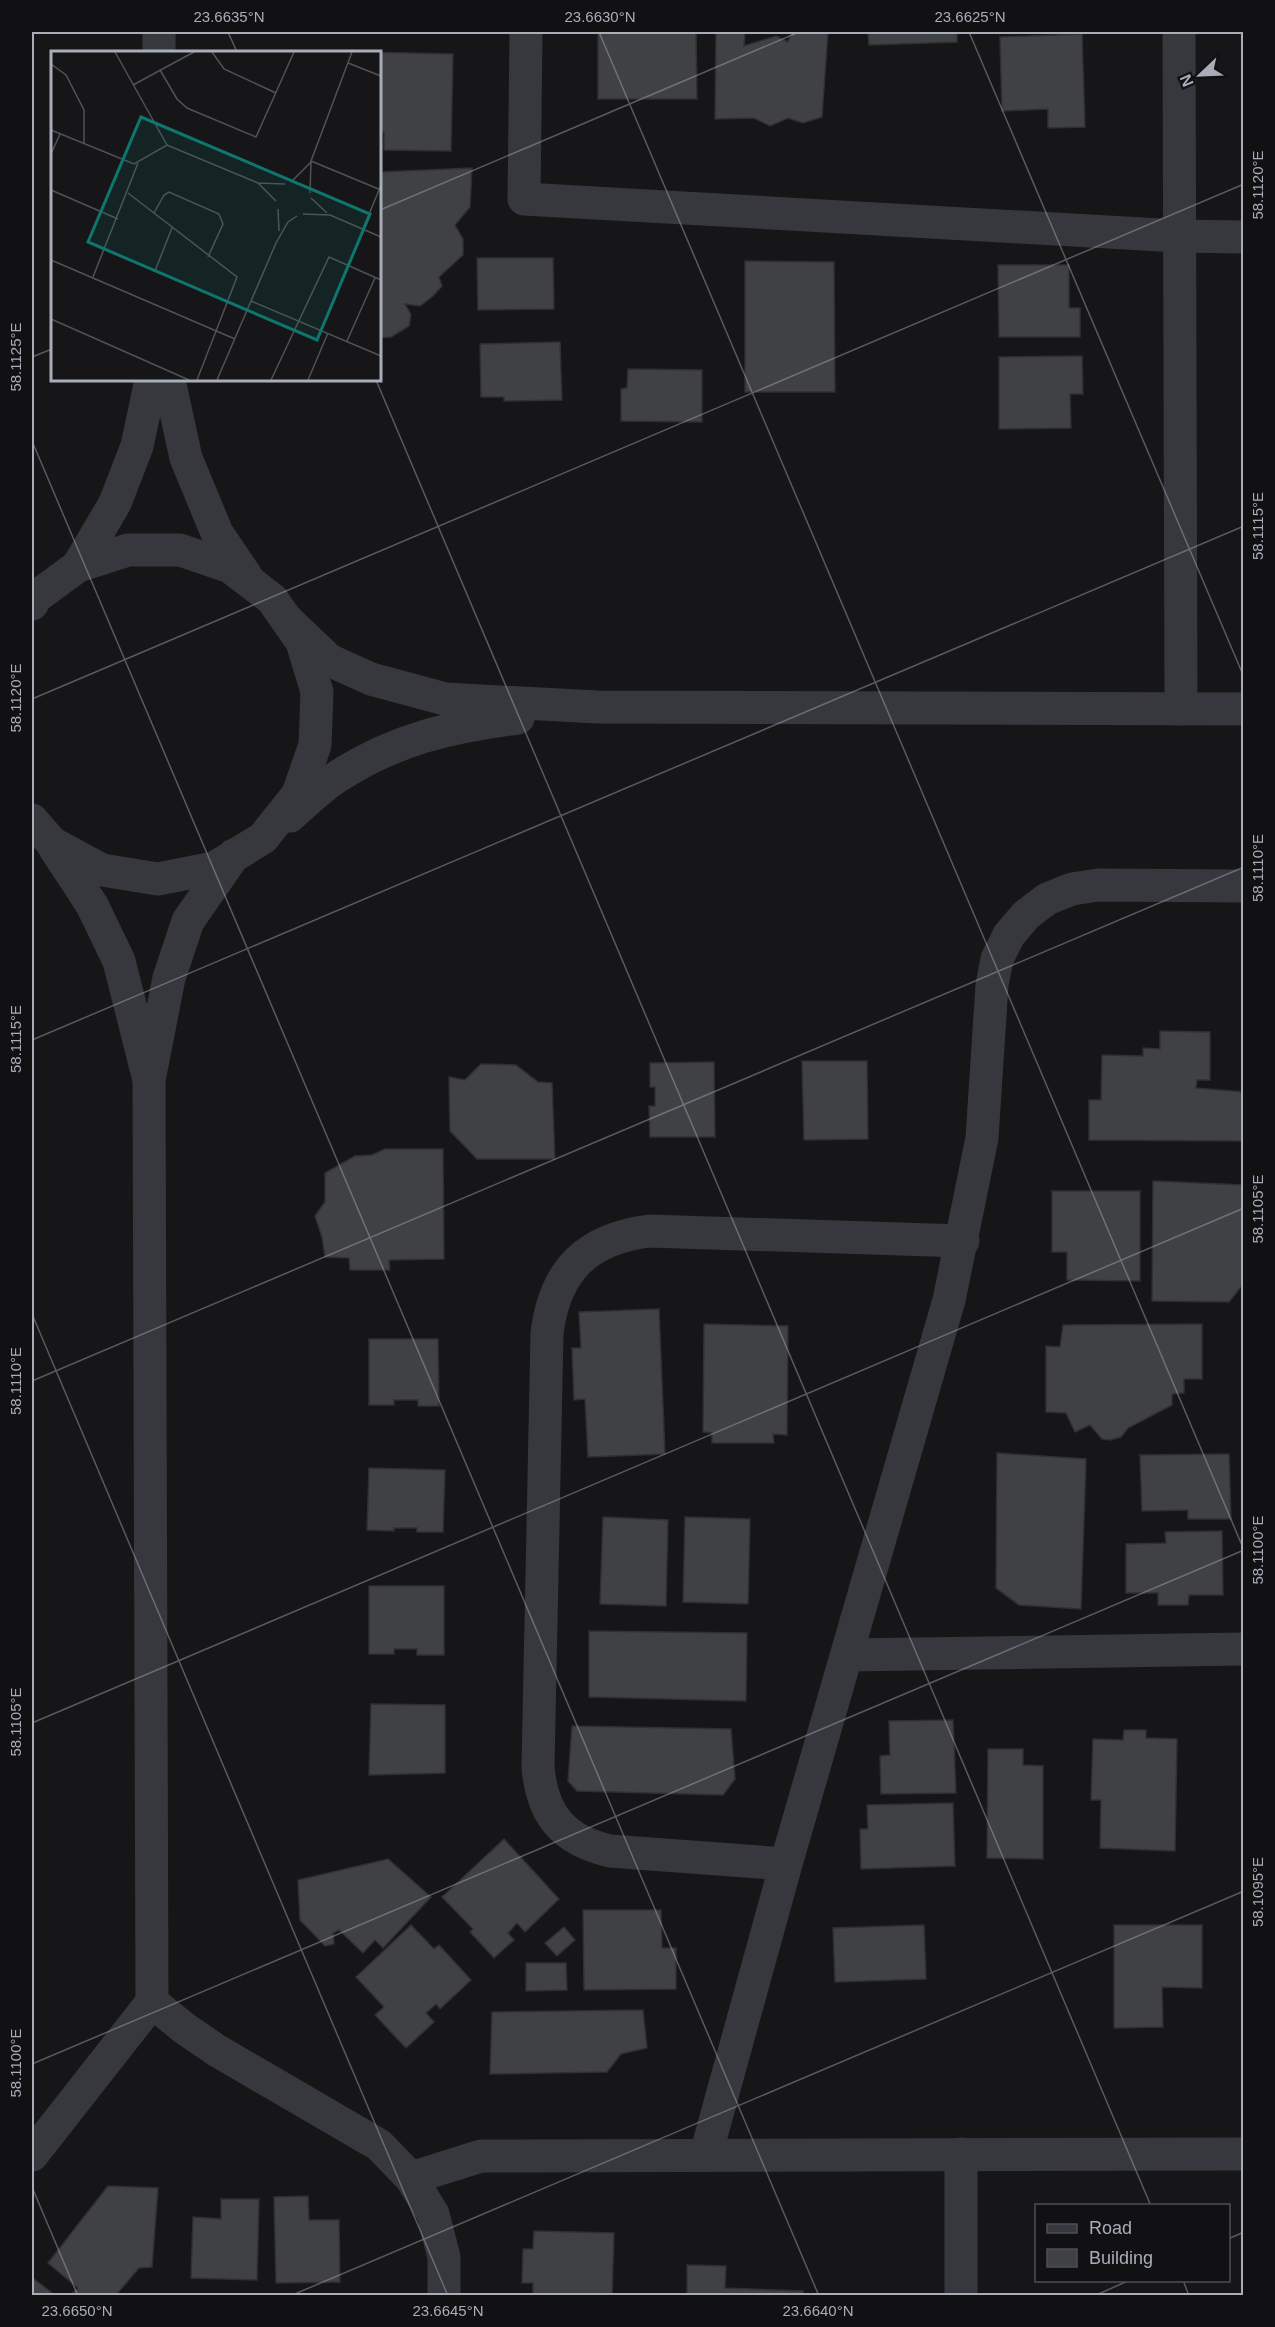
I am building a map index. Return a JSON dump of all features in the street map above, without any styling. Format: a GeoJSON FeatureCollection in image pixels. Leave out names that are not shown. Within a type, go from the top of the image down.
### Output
{"type":"FeatureCollection","features":[{"type":"Feature","properties":{"kind":"street"},"geometry":{"type":"LineString","coordinates":[[159,32],[159,51]]}},
{"type":"Feature","properties":{"kind":"street"},"geometry":{"type":"LineString","coordinates":[[526,32],[524,199],[1178,236],[1244,237]]}},
{"type":"Feature","properties":{"kind":"street"},"geometry":{"type":"LineString","coordinates":[[1179,32],[1181,709]]}},
{"type":"Feature","properties":{"kind":"street"},"geometry":{"type":"LineString","coordinates":[[78,566],[115,504],[137,447],[151,381]]}},
{"type":"Feature","properties":{"kind":"street"},"geometry":{"type":"LineString","coordinates":[[169,381],[186,458],[217,533],[253,584]]}},
{"type":"Feature","properties":{"kind":"street"},"geometry":{"type":"LineString","coordinates":[[33,600],[78,566],[128,550],[180,550],[230,567],[272,599],[302,642],[317,692],[315,745],[298,794],[262,838]]}},
{"type":"Feature","properties":{"kind":"street"},"geometry":{"type":"LineString","coordinates":[[288,621],[329,660],[371,679],[445,699],[597,707],[1244,709]]}},
{"type":"Feature","properties":{"kind":"street"},"geometry":{"type":"LineString","coordinates":[[42,831],[102,870],[158,879],[214,868],[262,838],[339,775],[402,741],[470,724],[597,707]]}},
{"type":"Feature","properties":{"kind":"street"},"geometry":{"type":"LineString","coordinates":[[42,831],[92,905],[119,961],[149,1080]]}},
{"type":"Feature","properties":{"kind":"street"},"geometry":{"type":"LineString","coordinates":[[32,2155],[152,2002],[149,1080],[169,978],[188,921],[235,855]]}},
{"type":"Feature","properties":{"kind":"street"},"geometry":{"type":"LineString","coordinates":[[706,2154],[786,1864],[934,1358],[963,1241],[982,1138],[992,985],[997,959],[1009,935],[1026,915],[1040,904],[1072,889],[1098,885],[1244,886]]}},
{"type":"Feature","properties":{"kind":"street"},"geometry":{"type":"LineString","coordinates":[[786,1864],[610,1851],[590,1846],[558,1823],[546,1807],[540,1788],[538,1767],[547,1333],[550,1306],[560,1282],[577,1260],[598,1245],[623,1234],[649,1230],[963,1241]]}},
{"type":"Feature","properties":{"kind":"street"},"geometry":{"type":"LineString","coordinates":[[847,1655],[1244,1649]]}},
{"type":"Feature","properties":{"kind":"street"},"geometry":{"type":"LineString","coordinates":[[152,2002],[216,2050],[379,2145],[411,2178],[434,2214],[444,2257],[444,2295]]}},
{"type":"Feature","properties":{"kind":"street"},"geometry":{"type":"LineString","coordinates":[[960,2295],[961,2154]]}},
{"type":"Feature","properties":{"kind":"street"},"geometry":{"type":"LineString","coordinates":[[411,2178],[481,2156],[1244,2154]]}},
{"type":"Feature","properties":{"kind":"building"},"geometry":{"type":"Polygon","coordinates":[[[598,32],[696,32],[697,99],[598,99],[598,32]]]}},
{"type":"Feature","properties":{"kind":"building"},"geometry":{"type":"Polygon","coordinates":[[[716,32],[745,32],[744,46],[776,36],[788,42],[792,32],[828,32],[822,117],[803,123],[788,118],[770,126],[754,118],[715,119],[716,32]]]}},
{"type":"Feature","properties":{"kind":"building"},"geometry":{"type":"Polygon","coordinates":[[[868,32],[957,32],[957,42],[869,45],[868,32]]]}},
{"type":"Feature","properties":{"kind":"building"},"geometry":{"type":"Polygon","coordinates":[[[1082,34],[1085,127],[1048,128],[1048,109],[1002,111],[1000,37],[1082,34]]]}},
{"type":"Feature","properties":{"kind":"building"},"geometry":{"type":"Polygon","coordinates":[[[381,52],[453,54],[451,151],[384,150],[384,132],[381,132],[381,52]]]}},
{"type":"Feature","properties":{"kind":"building"},"geometry":{"type":"Polygon","coordinates":[[[472,168],[470,207],[455,225],[463,239],[463,255],[439,277],[442,286],[433,296],[420,306],[405,304],[411,315],[409,326],[391,337],[381,338],[381,172],[472,168]]]}},
{"type":"Feature","properties":{"kind":"building"},"geometry":{"type":"Polygon","coordinates":[[[477,258],[553,258],[554,309],[478,310],[477,258]]]}},
{"type":"Feature","properties":{"kind":"building"},"geometry":{"type":"Polygon","coordinates":[[[745,261],[834,262],[835,392],[745,392],[745,261]]]}},
{"type":"Feature","properties":{"kind":"building"},"geometry":{"type":"Polygon","coordinates":[[[998,265],[1069,265],[1069,308],[1080,308],[1080,337],[999,337],[998,265]]]}},
{"type":"Feature","properties":{"kind":"building"},"geometry":{"type":"Polygon","coordinates":[[[560,342],[562,400],[504,401],[504,397],[481,397],[480,344],[560,342]]]}},
{"type":"Feature","properties":{"kind":"building"},"geometry":{"type":"Polygon","coordinates":[[[1082,356],[1083,394],[1070,394],[1071,428],[999,429],[999,357],[1082,356]]]}},
{"type":"Feature","properties":{"kind":"building"},"geometry":{"type":"Polygon","coordinates":[[[628,369],[702,370],[702,422],[621,421],[621,389],[627,388],[628,369]]]}},
{"type":"Feature","properties":{"kind":"building"},"geometry":{"type":"Polygon","coordinates":[[[1160,1031],[1210,1032],[1210,1080],[1197,1080],[1196,1088],[1244,1092],[1244,1141],[1089,1140],[1089,1100],[1101,1100],[1102,1055],[1143,1056],[1143,1048],[1160,1049],[1160,1031]]]}},
{"type":"Feature","properties":{"kind":"building"},"geometry":{"type":"Polygon","coordinates":[[[802,1061],[867,1061],[868,1139],[804,1140],[802,1061]]]}},
{"type":"Feature","properties":{"kind":"building"},"geometry":{"type":"Polygon","coordinates":[[[714,1062],[715,1137],[650,1137],[649,1106],[655,1106],[655,1087],[650,1087],[650,1063],[714,1062]]]}},
{"type":"Feature","properties":{"kind":"building"},"geometry":{"type":"Polygon","coordinates":[[[481,1064],[516,1065],[538,1082],[552,1083],[555,1159],[477,1159],[450,1131],[449,1077],[465,1080],[481,1064]]]}},
{"type":"Feature","properties":{"kind":"building"},"geometry":{"type":"Polygon","coordinates":[[[385,1149],[443,1149],[444,1259],[389,1260],[390,1270],[350,1270],[349,1258],[325,1257],[322,1237],[315,1216],[325,1202],[325,1173],[355,1156],[372,1155],[385,1149]]]}},
{"type":"Feature","properties":{"kind":"building"},"geometry":{"type":"Polygon","coordinates":[[[1153,1181],[1244,1185],[1244,1283],[1229,1302],[1152,1301],[1153,1181]]]}},
{"type":"Feature","properties":{"kind":"building"},"geometry":{"type":"Polygon","coordinates":[[[1052,1191],[1140,1191],[1140,1281],[1067,1280],[1067,1252],[1052,1252],[1052,1191]]]}},
{"type":"Feature","properties":{"kind":"building"},"geometry":{"type":"Polygon","coordinates":[[[659,1309],[665,1454],[588,1457],[585,1399],[574,1400],[572,1348],[581,1348],[579,1312],[659,1309]]]}},
{"type":"Feature","properties":{"kind":"building"},"geometry":{"type":"Polygon","coordinates":[[[704,1324],[788,1326],[787,1435],[773,1434],[774,1443],[712,1443],[712,1433],[703,1432],[704,1324]]]}},
{"type":"Feature","properties":{"kind":"building"},"geometry":{"type":"Polygon","coordinates":[[[1202,1324],[1202,1379],[1184,1379],[1184,1393],[1172,1394],[1172,1405],[1128,1428],[1121,1437],[1110,1440],[1102,1439],[1090,1425],[1075,1432],[1066,1413],[1046,1412],[1046,1346],[1060,1347],[1063,1325],[1202,1324]]]}},
{"type":"Feature","properties":{"kind":"building"},"geometry":{"type":"Polygon","coordinates":[[[369,1339],[438,1339],[439,1406],[418,1406],[418,1400],[394,1400],[394,1405],[369,1405],[369,1339]]]}},
{"type":"Feature","properties":{"kind":"building"},"geometry":{"type":"Polygon","coordinates":[[[997,1453],[1086,1459],[1081,1609],[1019,1605],[996,1588],[997,1453]]]}},
{"type":"Feature","properties":{"kind":"building"},"geometry":{"type":"Polygon","coordinates":[[[1229,1454],[1231,1519],[1188,1519],[1188,1510],[1142,1511],[1140,1455],[1229,1454]]]}},
{"type":"Feature","properties":{"kind":"building"},"geometry":{"type":"Polygon","coordinates":[[[369,1468],[445,1470],[443,1532],[417,1532],[417,1528],[394,1528],[394,1531],[367,1530],[369,1468]]]}},
{"type":"Feature","properties":{"kind":"building"},"geometry":{"type":"Polygon","coordinates":[[[603,1517],[668,1520],[666,1606],[600,1604],[603,1517]]]}},
{"type":"Feature","properties":{"kind":"building"},"geometry":{"type":"Polygon","coordinates":[[[685,1517],[750,1519],[748,1604],[683,1602],[685,1517]]]}},
{"type":"Feature","properties":{"kind":"building"},"geometry":{"type":"Polygon","coordinates":[[[1222,1531],[1223,1595],[1189,1595],[1188,1605],[1158,1605],[1158,1593],[1126,1593],[1126,1544],[1166,1543],[1165,1532],[1222,1531]]]}},
{"type":"Feature","properties":{"kind":"building"},"geometry":{"type":"Polygon","coordinates":[[[369,1586],[444,1586],[444,1655],[417,1655],[417,1649],[394,1649],[394,1654],[369,1654],[369,1586]]]}},
{"type":"Feature","properties":{"kind":"building"},"geometry":{"type":"Polygon","coordinates":[[[589,1631],[747,1633],[746,1701],[589,1697],[589,1631]]]}},
{"type":"Feature","properties":{"kind":"building"},"geometry":{"type":"Polygon","coordinates":[[[371,1704],[445,1705],[445,1773],[369,1775],[371,1704]]]}},
{"type":"Feature","properties":{"kind":"building"},"geometry":{"type":"Polygon","coordinates":[[[953,1720],[956,1793],[881,1794],[880,1756],[890,1755],[889,1721],[953,1720]]]}},
{"type":"Feature","properties":{"kind":"building"},"geometry":{"type":"Polygon","coordinates":[[[572,1726],[731,1729],[735,1779],[723,1795],[577,1791],[568,1781],[572,1726]]]}},
{"type":"Feature","properties":{"kind":"building"},"geometry":{"type":"Polygon","coordinates":[[[1124,1730],[1146,1730],[1146,1738],[1177,1739],[1175,1851],[1100,1848],[1101,1800],[1091,1800],[1093,1739],[1123,1740],[1124,1730]]]}},
{"type":"Feature","properties":{"kind":"building"},"geometry":{"type":"Polygon","coordinates":[[[988,1749],[1023,1749],[1023,1765],[1043,1766],[1043,1859],[987,1858],[988,1749]]]}},
{"type":"Feature","properties":{"kind":"building"},"geometry":{"type":"Polygon","coordinates":[[[953,1803],[955,1866],[861,1869],[860,1829],[868,1829],[867,1805],[953,1803]]]}},
{"type":"Feature","properties":{"kind":"building"},"geometry":{"type":"Polygon","coordinates":[[[504,1839],[559,1899],[525,1932],[517,1923],[508,1933],[514,1940],[494,1958],[470,1932],[473,1929],[442,1897],[504,1839]]]}},
{"type":"Feature","properties":{"kind":"building"},"geometry":{"type":"Polygon","coordinates":[[[388,1859],[431,1897],[383,1948],[375,1940],[363,1953],[339,1930],[333,1933],[334,1944],[325,1946],[300,1920],[298,1880],[388,1859]]]}},
{"type":"Feature","properties":{"kind":"building"},"geometry":{"type":"Polygon","coordinates":[[[583,1910],[661,1910],[662,1948],[676,1948],[676,1989],[584,1990],[583,1910]]]}},
{"type":"Feature","properties":{"kind":"building"},"geometry":{"type":"Polygon","coordinates":[[[411,1925],[434,1949],[439,1945],[471,1980],[440,2009],[436,2004],[426,2013],[434,2022],[406,2048],[375,2015],[384,2007],[356,1977],[411,1925]]]}},
{"type":"Feature","properties":{"kind":"building"},"geometry":{"type":"Polygon","coordinates":[[[924,1925],[926,1979],[835,1982],[833,1928],[924,1925]]]}},
{"type":"Feature","properties":{"kind":"building"},"geometry":{"type":"Polygon","coordinates":[[[1114,1925],[1202,1925],[1202,1988],[1162,1987],[1163,2027],[1114,2028],[1114,1925]]]}},
{"type":"Feature","properties":{"kind":"building"},"geometry":{"type":"Polygon","coordinates":[[[564,1927],[575,1940],[557,1956],[545,1943],[564,1927]]]}},
{"type":"Feature","properties":{"kind":"building"},"geometry":{"type":"Polygon","coordinates":[[[526,1963],[566,1963],[567,1990],[526,1991],[526,1963]]]}},
{"type":"Feature","properties":{"kind":"building"},"geometry":{"type":"Polygon","coordinates":[[[643,2010],[647,2048],[621,2054],[607,2072],[490,2074],[492,2012],[643,2010]]]}},
{"type":"Feature","properties":{"kind":"building"},"geometry":{"type":"Polygon","coordinates":[[[108,2186],[158,2188],[152,2267],[139,2268],[115,2296],[77,2296],[73,2292],[78,2288],[48,2263],[108,2186]]]}},
{"type":"Feature","properties":{"kind":"building"},"geometry":{"type":"Polygon","coordinates":[[[308,2196],[309,2220],[339,2220],[340,2282],[276,2283],[274,2197],[308,2196]]]}},
{"type":"Feature","properties":{"kind":"building"},"geometry":{"type":"Polygon","coordinates":[[[221,2199],[259,2199],[257,2280],[191,2278],[193,2217],[221,2219],[221,2199]]]}},
{"type":"Feature","properties":{"kind":"building"},"geometry":{"type":"Polygon","coordinates":[[[534,2231],[614,2233],[612,2296],[533,2296],[533,2283],[522,2283],[523,2249],[533,2249],[534,2231]]]}},
{"type":"Feature","properties":{"kind":"building"},"geometry":{"type":"Polygon","coordinates":[[[687,2265],[726,2266],[725,2288],[803,2291],[803,2296],[687,2296],[687,2265]]]}},
{"type":"Feature","properties":{"kind":"building"},"geometry":{"type":"Polygon","coordinates":[[[34,2279],[56,2296],[32,2296],[34,2279]]]}}]}
